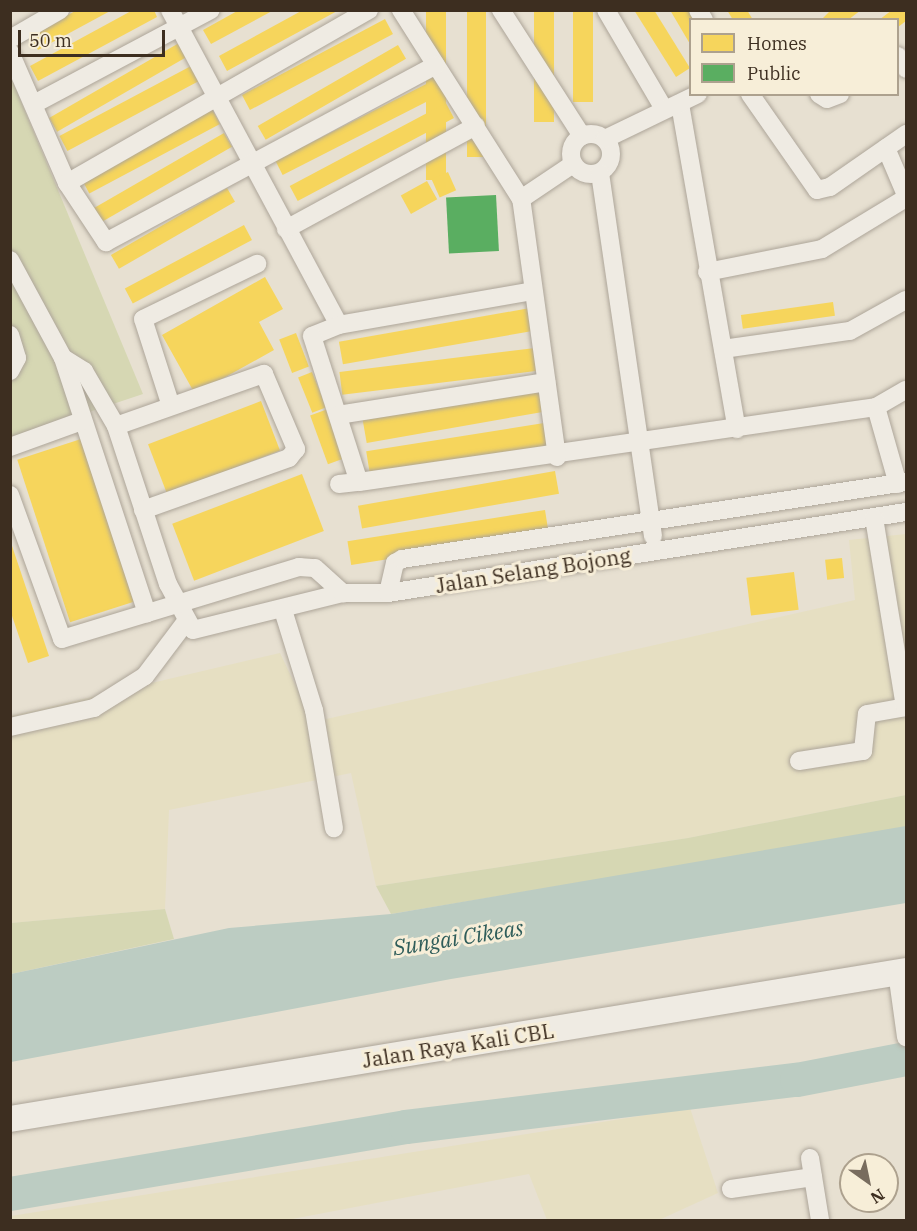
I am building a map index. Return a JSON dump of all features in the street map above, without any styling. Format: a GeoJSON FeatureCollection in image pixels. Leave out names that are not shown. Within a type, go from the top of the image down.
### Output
{"type":"FeatureCollection","features":[{"type":"Feature","properties":{"kind":"main road","name":"Jalan Raya Kali CBL"},"geometry":{"type":"LineString","coordinates":[[10,1119],[902,971]]}},
{"type":"Feature","properties":{"kind":"street"},"geometry":{"type":"LineString","coordinates":[[10,39],[60,10]]}},
{"type":"Feature","properties":{"kind":"street"},"geometry":{"type":"LineString","coordinates":[[170,10],[250,166],[339,326]]}},
{"type":"Feature","properties":{"kind":"street"},"geometry":{"type":"LineString","coordinates":[[33,104],[179,30],[211,10]]}},
{"type":"Feature","properties":{"kind":"street"},"geometry":{"type":"LineString","coordinates":[[67,183],[216,100],[369,10]]}},
{"type":"Feature","properties":{"kind":"street"},"geometry":{"type":"LineString","coordinates":[[401,10],[520,199],[557,457]]}},
{"type":"Feature","properties":{"kind":"street"},"geometry":{"type":"LineString","coordinates":[[501,10],[582,136],[605,139],[694,96]]}},
{"type":"Feature","properties":{"kind":"street"},"geometry":{"type":"LineString","coordinates":[[606,10],[672,106],[723,349],[737,429]]}},
{"type":"Feature","properties":{"kind":"street"},"geometry":{"type":"LineString","coordinates":[[10,52],[67,183],[106,242],[436,65]]}},
{"type":"Feature","properties":{"kind":"street"},"geometry":{"type":"LineString","coordinates":[[751,96],[816,190],[830,187],[906,134]]}},
{"type":"Feature","properties":{"kind":"street"},"geometry":{"type":"LineString","coordinates":[[286,229],[476,126]]}},
{"type":"Feature","properties":{"kind":"street"},"geometry":{"type":"LineString","coordinates":[[582,136],[572,148],[573,164],[585,174],[600,173],[611,161],[605,139]]}},
{"type":"Feature","properties":{"kind":"street"},"geometry":{"type":"LineString","coordinates":[[707,272],[822,249],[906,196],[886,148]]}},
{"type":"Feature","properties":{"kind":"street"},"geometry":{"type":"LineString","coordinates":[[520,199],[573,164]]}},
{"type":"Feature","properties":{"kind":"street"},"geometry":{"type":"LineString","coordinates":[[600,173],[650,525],[656,550]]}},
{"type":"Feature","properties":{"kind":"street"},"geometry":{"type":"LineString","coordinates":[[10,260],[63,358],[80,413],[162,609],[186,623],[145,676],[94,708],[10,727]]}},
{"type":"Feature","properties":{"kind":"street"},"geometry":{"type":"LineString","coordinates":[[170,403],[142,319],[257,264]]}},
{"type":"Feature","properties":{"kind":"street"},"geometry":{"type":"LineString","coordinates":[[359,482],[338,415],[309,340],[339,326],[533,291]]}},
{"type":"Feature","properties":{"kind":"street"},"geometry":{"type":"LineString","coordinates":[[723,349],[850,331],[906,300]]}},
{"type":"Feature","properties":{"kind":"street"},"geometry":{"type":"LineString","coordinates":[[10,335],[16,358],[10,371]]}},
{"type":"Feature","properties":{"kind":"street"},"geometry":{"type":"LineString","coordinates":[[63,358],[84,371],[116,426],[143,510],[162,609]]}},
{"type":"Feature","properties":{"kind":"street"},"geometry":{"type":"LineString","coordinates":[[116,426],[170,403],[268,374],[296,454],[143,510]]}},
{"type":"Feature","properties":{"kind":"street"},"geometry":{"type":"LineString","coordinates":[[338,415],[546,382]]}},
{"type":"Feature","properties":{"kind":"street"},"geometry":{"type":"LineString","coordinates":[[339,484],[557,457],[876,407],[906,390]]}},
{"type":"Feature","properties":{"kind":"street"},"geometry":{"type":"LineString","coordinates":[[10,447],[80,413],[88,396],[102,400]]}},
{"type":"Feature","properties":{"kind":"street"},"geometry":{"type":"LineString","coordinates":[[388,593],[395,563],[402,560],[650,525],[902,483],[876,407]]}},
{"type":"Feature","properties":{"kind":"street"},"geometry":{"type":"LineString","coordinates":[[10,495],[62,639],[309,566],[343,593]]}},
{"type":"Feature","properties":{"kind":"street","name":"Jalan Selang Bojong"},"geometry":{"type":"LineString","coordinates":[[186,623],[197,631],[343,593],[388,593],[656,550],[755,540],[906,512]]}},
{"type":"Feature","properties":{"kind":"street"},"geometry":{"type":"LineString","coordinates":[[800,761],[862,751],[867,714],[905,707],[874,518]]}},
{"type":"Feature","properties":{"kind":"street"},"geometry":{"type":"LineString","coordinates":[[283,610],[314,710],[334,828]]}},
{"type":"Feature","properties":{"kind":"street"},"geometry":{"type":"LineString","coordinates":[[902,971],[906,1037]]}},
{"type":"Feature","properties":{"kind":"street"},"geometry":{"type":"LineString","coordinates":[[810,1158],[820,1221]]}},
{"type":"Feature","properties":{"kind":"street"},"geometry":{"type":"LineString","coordinates":[[732,1190],[813,1177]]}},
{"type":"Feature","properties":{"kind":"shaded area"},"geometry":{"type":"Polygon","coordinates":[[[906,534],[906,795],[688,838],[376,886],[351,773],[169,810],[165,909],[11,923],[11,716],[280,653],[313,722],[855,600],[849,540],[906,534]]]}},
{"type":"Feature","properties":{"kind":"shaded area"},"geometry":{"type":"Polygon","coordinates":[[[690,1108],[718,1193],[659,1220],[547,1220],[529,1174],[287,1220],[11,1220],[11,1216],[690,1108]]]}},
{"type":"Feature","properties":{"kind":"green space"},"geometry":{"type":"Polygon","coordinates":[[[10,75],[143,394],[11,438],[10,438],[10,75]]]}},
{"type":"Feature","properties":{"kind":"green space"},"geometry":{"type":"Polygon","coordinates":[[[906,795],[906,827],[817,843],[391,914],[376,886],[688,838],[906,795]]]}},
{"type":"Feature","properties":{"kind":"green space"},"geometry":{"type":"Polygon","coordinates":[[[165,909],[174,939],[11,974],[11,923],[165,909]]]}},
{"type":"Feature","properties":{"kind":"water","name":"Sungai Cikeas"},"geometry":{"type":"Polygon","coordinates":[[[906,826],[906,903],[451,979],[11,1062],[11,974],[229,928],[391,914],[906,826]]]}},
{"type":"Feature","properties":{"kind":"building: Homes"},"geometry":{"type":"Polygon","coordinates":[[[77,10],[112,10],[38,50],[30,36],[77,10]]]}},
{"type":"Feature","properties":{"kind":"building: Homes"},"geometry":{"type":"Polygon","coordinates":[[[133,10],[154,10],[157,17],[38,81],[30,66],[133,10]]]}},
{"type":"Feature","properties":{"kind":"building: Homes"},"geometry":{"type":"Polygon","coordinates":[[[239,10],[274,10],[211,44],[203,30],[239,10]]]}},
{"type":"Feature","properties":{"kind":"building: Homes"},"geometry":{"type":"Polygon","coordinates":[[[303,10],[339,10],[227,71],[219,56],[303,10]]]}},
{"type":"Feature","properties":{"kind":"building: Homes"},"geometry":{"type":"Polygon","coordinates":[[[426,10],[446,10],[446,180],[426,180],[426,10]]]}},
{"type":"Feature","properties":{"kind":"building: Homes"},"geometry":{"type":"Polygon","coordinates":[[[467,10],[486,10],[486,157],[467,157],[467,10]]]}},
{"type":"Feature","properties":{"kind":"building: Homes"},"geometry":{"type":"Polygon","coordinates":[[[534,10],[554,10],[554,122],[534,122],[534,10]]]}},
{"type":"Feature","properties":{"kind":"building: Homes"},"geometry":{"type":"Polygon","coordinates":[[[573,10],[593,10],[593,102],[573,102],[573,10]]]}},
{"type":"Feature","properties":{"kind":"building: Homes"},"geometry":{"type":"Polygon","coordinates":[[[634,10],[654,10],[689,66],[676,77],[634,10]]]}},
{"type":"Feature","properties":{"kind":"building: Homes"},"geometry":{"type":"Polygon","coordinates":[[[670,10],[690,10],[694,18],[689,18],[689,42],[670,10]]]}},
{"type":"Feature","properties":{"kind":"building: Homes"},"geometry":{"type":"Polygon","coordinates":[[[727,10],[747,10],[752,18],[732,18],[727,10]]]}},
{"type":"Feature","properties":{"kind":"building: Homes"},"geometry":{"type":"Polygon","coordinates":[[[831,10],[861,10],[851,18],[823,18],[831,10]]]}},
{"type":"Feature","properties":{"kind":"building: Homes"},"geometry":{"type":"Polygon","coordinates":[[[892,10],[906,10],[906,21],[899,26],[899,18],[882,18],[892,10]]]}},
{"type":"Feature","properties":{"kind":"building: Homes"},"geometry":{"type":"Polygon","coordinates":[[[385,19],[393,34],[250,110],[242,95],[385,19]]]}},
{"type":"Feature","properties":{"kind":"building: Homes"},"geometry":{"type":"Polygon","coordinates":[[[179,43],[187,57],[57,132],[49,118],[179,43]]]}},
{"type":"Feature","properties":{"kind":"building: Homes"},"geometry":{"type":"Polygon","coordinates":[[[398,45],[406,59],[266,140],[258,126],[398,45]]]}},
{"type":"Feature","properties":{"kind":"building: Homes"},"geometry":{"type":"Polygon","coordinates":[[[191,66],[199,81],[67,151],[59,136],[191,66]]]}},
{"type":"Feature","properties":{"kind":"building: Homes"},"geometry":{"type":"Polygon","coordinates":[[[434,80],[441,94],[283,175],[275,161],[434,80]]]}},
{"type":"Feature","properties":{"kind":"building: Homes"},"geometry":{"type":"Polygon","coordinates":[[[446,103],[454,118],[298,201],[290,186],[446,103]]]}},
{"type":"Feature","properties":{"kind":"building: Homes"},"geometry":{"type":"Polygon","coordinates":[[[212,109],[220,124],[89,193],[81,178],[212,109]]]}},
{"type":"Feature","properties":{"kind":"building: Homes"},"geometry":{"type":"Polygon","coordinates":[[[224,133],[232,147],[102,222],[94,208],[224,133]]]}},
{"type":"Feature","properties":{"kind":"building: Homes"},"geometry":{"type":"Polygon","coordinates":[[[448,172],[456,190],[440,198],[432,179],[448,172]]]}},
{"type":"Feature","properties":{"kind":"building: Homes"},"geometry":{"type":"Polygon","coordinates":[[[427,181],[437,199],[411,214],[401,196],[427,181]]]}},
{"type":"Feature","properties":{"kind":"building: Homes"},"geometry":{"type":"Polygon","coordinates":[[[227,188],[235,202],[119,269],[111,255],[227,188]]]}},
{"type":"Feature","properties":{"kind":"building: Homes"},"geometry":{"type":"Polygon","coordinates":[[[244,225],[252,240],[133,303],[125,288],[244,225]]]}},
{"type":"Feature","properties":{"kind":"building: Homes"},"geometry":{"type":"Polygon","coordinates":[[[265,277],[283,309],[259,322],[274,350],[195,394],[162,335],[265,277]]]}},
{"type":"Feature","properties":{"kind":"building: Homes"},"geometry":{"type":"Polygon","coordinates":[[[833,302],[835,316],[743,329],[741,315],[833,302]]]}},
{"type":"Feature","properties":{"kind":"building: Homes"},"geometry":{"type":"Polygon","coordinates":[[[530,308],[534,331],[343,364],[339,342],[530,308]]]}},
{"type":"Feature","properties":{"kind":"building: Homes"},"geometry":{"type":"Polygon","coordinates":[[[296,333],[309,367],[292,373],[279,339],[296,333]]]}},
{"type":"Feature","properties":{"kind":"building: Homes"},"geometry":{"type":"Polygon","coordinates":[[[535,348],[538,371],[342,395],[339,372],[535,348]]]}},
{"type":"Feature","properties":{"kind":"building: Homes"},"geometry":{"type":"Polygon","coordinates":[[[312,372],[326,407],[312,413],[298,378],[312,372]]]}},
{"type":"Feature","properties":{"kind":"building: Homes"},"geometry":{"type":"Polygon","coordinates":[[[540,389],[544,412],[367,443],[363,420],[540,389]]]}},
{"type":"Feature","properties":{"kind":"building: Homes"},"geometry":{"type":"Polygon","coordinates":[[[261,401],[280,450],[167,494],[148,444],[261,401]]]}},
{"type":"Feature","properties":{"kind":"building: Homes"},"geometry":{"type":"Polygon","coordinates":[[[328,409],[346,458],[328,464],[310,415],[328,409]]]}},
{"type":"Feature","properties":{"kind":"building: Homes"},"geometry":{"type":"Polygon","coordinates":[[[544,423],[548,447],[370,475],[366,451],[544,423]]]}},
{"type":"Feature","properties":{"kind":"building: Homes"},"geometry":{"type":"Polygon","coordinates":[[[81,439],[134,602],[70,622],[17,460],[81,439]]]}},
{"type":"Feature","properties":{"kind":"building: Homes"},"geometry":{"type":"Polygon","coordinates":[[[555,471],[559,494],[362,528],[358,506],[555,471]]]}},
{"type":"Feature","properties":{"kind":"building: Homes"},"geometry":{"type":"Polygon","coordinates":[[[302,474],[324,531],[194,581],[172,524],[302,474]]]}},
{"type":"Feature","properties":{"kind":"building: Homes"},"geometry":{"type":"Polygon","coordinates":[[[545,510],[549,534],[351,565],[347,541],[545,510]]]}},
{"type":"Feature","properties":{"kind":"building: Homes"},"geometry":{"type":"Polygon","coordinates":[[[10,540],[49,656],[28,663],[10,610],[10,540]]]}},
{"type":"Feature","properties":{"kind":"building: Homes"},"geometry":{"type":"Polygon","coordinates":[[[842,558],[844,578],[827,580],[825,560],[842,558]]]}},
{"type":"Feature","properties":{"kind":"building: Homes"},"geometry":{"type":"Polygon","coordinates":[[[794,572],[799,610],[751,616],[746,578],[794,572]]]}},
{"type":"Feature","properties":{"kind":"building: Public"},"geometry":{"type":"Polygon","coordinates":[[[496,195],[499,251],[449,254],[446,198],[496,195]]]}},
{"type":"Feature","properties":{"kind":"waterway"},"geometry":{"type":"LineString","coordinates":[[10,1194],[406,1127],[797,1080],[906,1059]]}}]}
